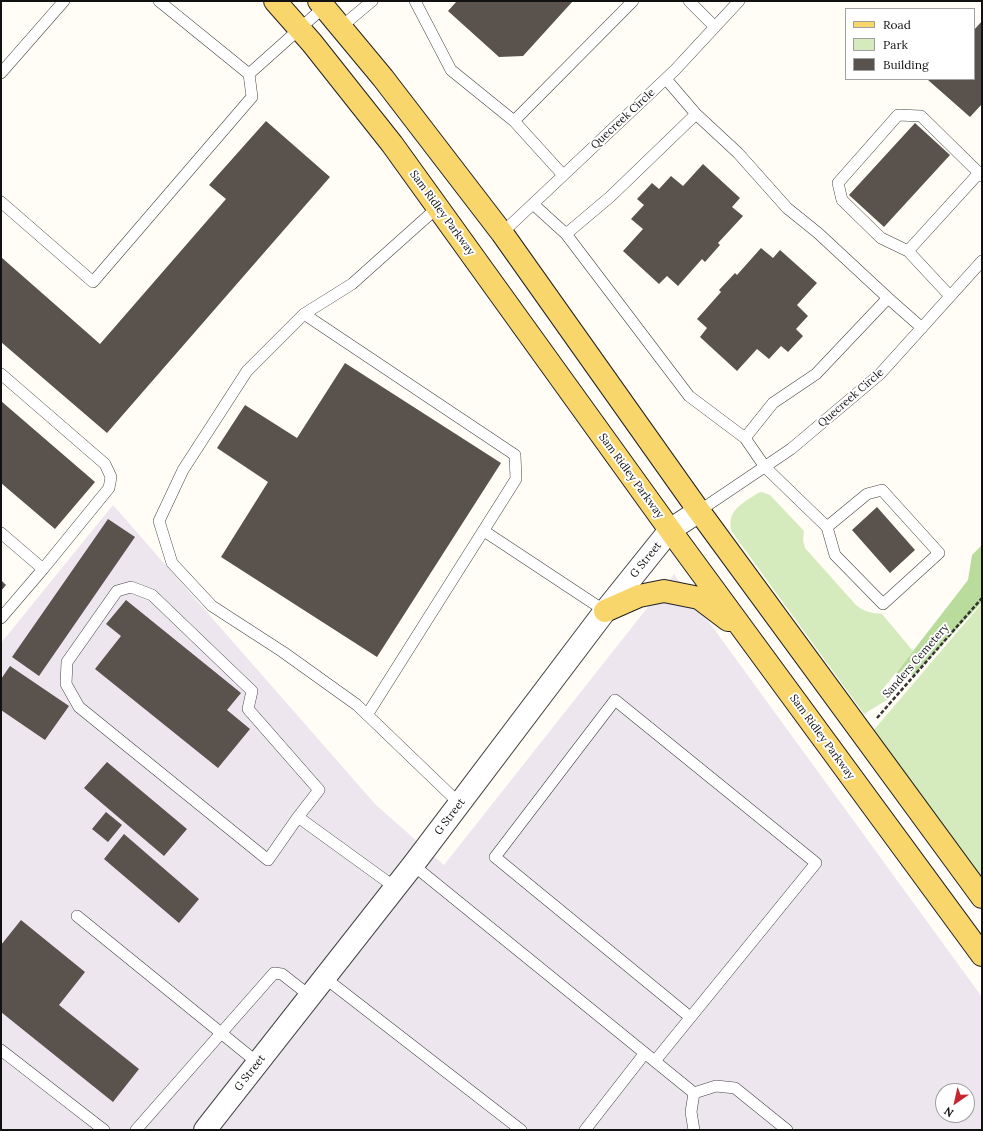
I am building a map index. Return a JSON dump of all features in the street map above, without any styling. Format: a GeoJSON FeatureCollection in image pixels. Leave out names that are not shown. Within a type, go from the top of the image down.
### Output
{"type":"FeatureCollection","features":[{"type":"Feature","properties":{"kind":"main road","name":"Sam Ridley Parkway"},"geometry":{"type":"LineString","coordinates":[[274,1],[300,29],[392,144],[670,530],[982,955]]}},
{"type":"Feature","properties":{"kind":"main road"},"geometry":{"type":"LineString","coordinates":[[322,4],[383,78],[502,233],[699,511],[982,897]]}},
{"type":"Feature","properties":{"kind":"main road"},"geometry":{"type":"LineString","coordinates":[[605,611],[640,596],[664,591],[699,598],[745,632]]}},
{"type":"Feature","properties":{"kind":"street","name":"G Street"},"geometry":{"type":"LineString","coordinates":[[205,1130],[396,888],[605,611],[670,530],[699,511]]}},
{"type":"Feature","properties":{"kind":"lane"},"geometry":{"type":"LineString","coordinates":[[1,73],[64,1]]}},
{"type":"Feature","properties":{"kind":"lane"},"geometry":{"type":"LineString","coordinates":[[1,202],[92,282],[252,97],[249,74],[160,1]]}},
{"type":"Feature","properties":{"kind":"lane"},"geometry":{"type":"LineString","coordinates":[[341,27],[372,1]]}},
{"type":"Feature","properties":{"kind":"lane"},"geometry":{"type":"LineString","coordinates":[[414,1],[451,70],[514,121],[563,175]]}},
{"type":"Feature","properties":{"kind":"lane"},"geometry":{"type":"LineString","coordinates":[[514,121],[633,1]]}},
{"type":"Feature","properties":{"kind":"lane"},"geometry":{"type":"LineString","coordinates":[[689,1],[715,27]]}},
{"type":"Feature","properties":{"kind":"lane","name":"Quecreek Circle"},"geometry":{"type":"LineString","coordinates":[[502,233],[666,79],[739,1]]}},
{"type":"Feature","properties":{"kind":"lane"},"geometry":{"type":"LineString","coordinates":[[249,74],[300,29],[322,4]]}},
{"type":"Feature","properties":{"kind":"lane"},"geometry":{"type":"LineString","coordinates":[[666,79],[696,114],[738,153],[787,208],[818,233],[922,328]]}},
{"type":"Feature","properties":{"kind":"lane"},"geometry":{"type":"LineString","coordinates":[[566,234],[610,197],[696,114]]}},
{"type":"Feature","properties":{"kind":"lane"},"geometry":{"type":"LineString","coordinates":[[908,251],[981,175],[921,116],[898,115],[838,183],[842,200],[881,238],[908,251],[950,296]]}},
{"type":"Feature","properties":{"kind":"lane"},"geometry":{"type":"LineString","coordinates":[[533,204],[566,234],[689,396],[745,438],[765,467],[827,527],[835,555],[882,604],[939,553],[882,490],[867,494],[827,527]]}},
{"type":"Feature","properties":{"kind":"lane"},"geometry":{"type":"LineString","coordinates":[[438,207],[352,284],[304,314],[247,371],[183,470],[159,521],[172,563],[212,606],[283,652],[358,705],[460,804]]}},
{"type":"Feature","properties":{"kind":"lane","name":"Quecreek Circle"},"geometry":{"type":"LineString","coordinates":[[699,511],[791,449],[880,374],[982,261]]}},
{"type":"Feature","properties":{"kind":"lane"},"geometry":{"type":"LineString","coordinates":[[745,438],[773,403],[816,374],[888,298]]}},
{"type":"Feature","properties":{"kind":"lane"},"geometry":{"type":"LineString","coordinates":[[304,314],[515,455],[516,479],[367,715]]}},
{"type":"Feature","properties":{"kind":"lane"},"geometry":{"type":"LineString","coordinates":[[1,374],[105,464],[111,477],[110,488],[1,618]]}},
{"type":"Feature","properties":{"kind":"lane"},"geometry":{"type":"LineString","coordinates":[[484,531],[605,611]]}},
{"type":"Feature","properties":{"kind":"lane"},"geometry":{"type":"LineString","coordinates":[[1,533],[43,569]]}},
{"type":"Feature","properties":{"kind":"lane"},"geometry":{"type":"LineString","coordinates":[[131,587],[152,595],[252,691],[248,709],[318,790],[298,817],[268,860],[79,707],[66,684],[67,662],[117,591],[131,587]]}},
{"type":"Feature","properties":{"kind":"lane"},"geometry":{"type":"LineString","coordinates":[[655,1061],[816,863],[616,700],[495,857],[690,1017]]}},
{"type":"Feature","properties":{"kind":"lane"},"geometry":{"type":"LineString","coordinates":[[298,817],[396,888]]}},
{"type":"Feature","properties":{"kind":"lane"},"geometry":{"type":"LineString","coordinates":[[413,865],[694,1093]]}},
{"type":"Feature","properties":{"kind":"lane"},"geometry":{"type":"LineString","coordinates":[[77,916],[258,1063]]}},
{"type":"Feature","properties":{"kind":"lane"},"geometry":{"type":"LineString","coordinates":[[136,1130],[274,973],[282,974],[310,996]]}},
{"type":"Feature","properties":{"kind":"lane"},"geometry":{"type":"LineString","coordinates":[[325,978],[521,1130]]}},
{"type":"Feature","properties":{"kind":"lane"},"geometry":{"type":"LineString","coordinates":[[1,1050],[104,1130]]}},
{"type":"Feature","properties":{"kind":"lane"},"geometry":{"type":"LineString","coordinates":[[585,1130],[645,1053]]}},
{"type":"Feature","properties":{"kind":"lane"},"geometry":{"type":"LineString","coordinates":[[694,1093],[716,1086],[735,1088],[787,1130]]}},
{"type":"Feature","properties":{"kind":"lane"},"geometry":{"type":"LineString","coordinates":[[694,1093],[691,1112],[694,1130]]}},
{"type":"Feature","properties":{"kind":"path","name":"Sanders Cemetery"},"geometry":{"type":"LineString","coordinates":[[862,734],[982,598]]}},
{"type":"Feature","properties":{"kind":"shaded area"},"geometry":{"type":"Polygon","coordinates":[[[113,505],[376,805],[444,865],[674,574],[982,997],[982,1130],[1,1130],[1,643],[113,505]]]}},
{"type":"Feature","properties":{"kind":"green space"},"geometry":{"type":"Polygon","coordinates":[[[762,492],[770,495],[804,531],[803,540],[805,548],[856,605],[868,612],[882,614],[913,651],[883,689],[890,698],[864,714],[732,532],[730,525],[733,513],[741,504],[762,492]]]}},
{"type":"Feature","properties":{"kind":"green space"},"geometry":{"type":"Polygon","coordinates":[[[982,545],[982,602],[914,675],[896,673],[968,580],[972,555],[982,545]]]}},
{"type":"Feature","properties":{"kind":"green space"},"geometry":{"type":"Polygon","coordinates":[[[982,603],[982,879],[872,732],[982,603]]]}},
{"type":"Feature","properties":{"kind":"building"},"geometry":{"type":"Polygon","coordinates":[[[457,1],[573,1],[523,56],[499,57],[448,11],[457,1]]]}},
{"type":"Feature","properties":{"kind":"building"},"geometry":{"type":"Polygon","coordinates":[[[982,21],[982,104],[970,117],[928,80],[975,80],[975,29],[982,21]]]}},
{"type":"Feature","properties":{"kind":"building"},"geometry":{"type":"Polygon","coordinates":[[[266,121],[330,177],[107,433],[1,342],[1,257],[100,344],[226,199],[209,185],[266,121]]]}},
{"type":"Feature","properties":{"kind":"building"},"geometry":{"type":"Polygon","coordinates":[[[915,123],[950,155],[884,227],[849,195],[915,123]]]}},
{"type":"Feature","properties":{"kind":"building"},"geometry":{"type":"Polygon","coordinates":[[[703,164],[740,198],[732,207],[743,216],[718,243],[720,245],[705,262],[702,259],[678,286],[667,276],[659,284],[623,251],[643,229],[631,219],[644,205],[637,199],[652,183],[659,189],[671,176],[683,186],[703,164]]]}},
{"type":"Feature","properties":{"kind":"building"},"geometry":{"type":"Polygon","coordinates":[[[761,248],[773,258],[780,250],[817,283],[797,305],[808,316],[796,329],[803,336],[788,352],[781,346],[769,359],[757,349],[737,371],[700,337],[707,328],[697,319],[721,292],[719,290],[735,273],[737,275],[761,248]]]}},
{"type":"Feature","properties":{"kind":"building"},"geometry":{"type":"Polygon","coordinates":[[[345,363],[501,463],[377,657],[221,557],[268,482],[217,448],[245,405],[297,438],[345,363]]]}},
{"type":"Feature","properties":{"kind":"building"},"geometry":{"type":"Polygon","coordinates":[[[1,401],[95,482],[55,529],[1,483],[1,401]]]}},
{"type":"Feature","properties":{"kind":"building"},"geometry":{"type":"Polygon","coordinates":[[[877,507],[915,550],[890,573],[852,530],[877,507]]]}},
{"type":"Feature","properties":{"kind":"building"},"geometry":{"type":"Polygon","coordinates":[[[108,519],[135,537],[39,676],[12,657],[108,519]]]}},
{"type":"Feature","properties":{"kind":"building"},"geometry":{"type":"Polygon","coordinates":[[[1,580],[6,585],[1,591],[1,580]]]}},
{"type":"Feature","properties":{"kind":"building"},"geometry":{"type":"Polygon","coordinates":[[[126,600],[241,693],[227,710],[250,729],[218,768],[95,669],[121,636],[106,624],[126,600]]]}},
{"type":"Feature","properties":{"kind":"building"},"geometry":{"type":"Polygon","coordinates":[[[10,666],[69,706],[45,740],[1,710],[1,679],[10,666]]]}},
{"type":"Feature","properties":{"kind":"building"},"geometry":{"type":"Polygon","coordinates":[[[107,762],[187,829],[164,856],[84,788],[107,762]]]}},
{"type":"Feature","properties":{"kind":"building"},"geometry":{"type":"Polygon","coordinates":[[[106,812],[122,825],[108,842],[92,829],[106,812]]]}},
{"type":"Feature","properties":{"kind":"building"},"geometry":{"type":"Polygon","coordinates":[[[124,834],[199,899],[179,923],[104,859],[124,834]]]}},
{"type":"Feature","properties":{"kind":"building"},"geometry":{"type":"Polygon","coordinates":[[[21,920],[85,972],[59,1005],[139,1069],[113,1102],[1,1012],[1,945],[21,920]]]}}]}
